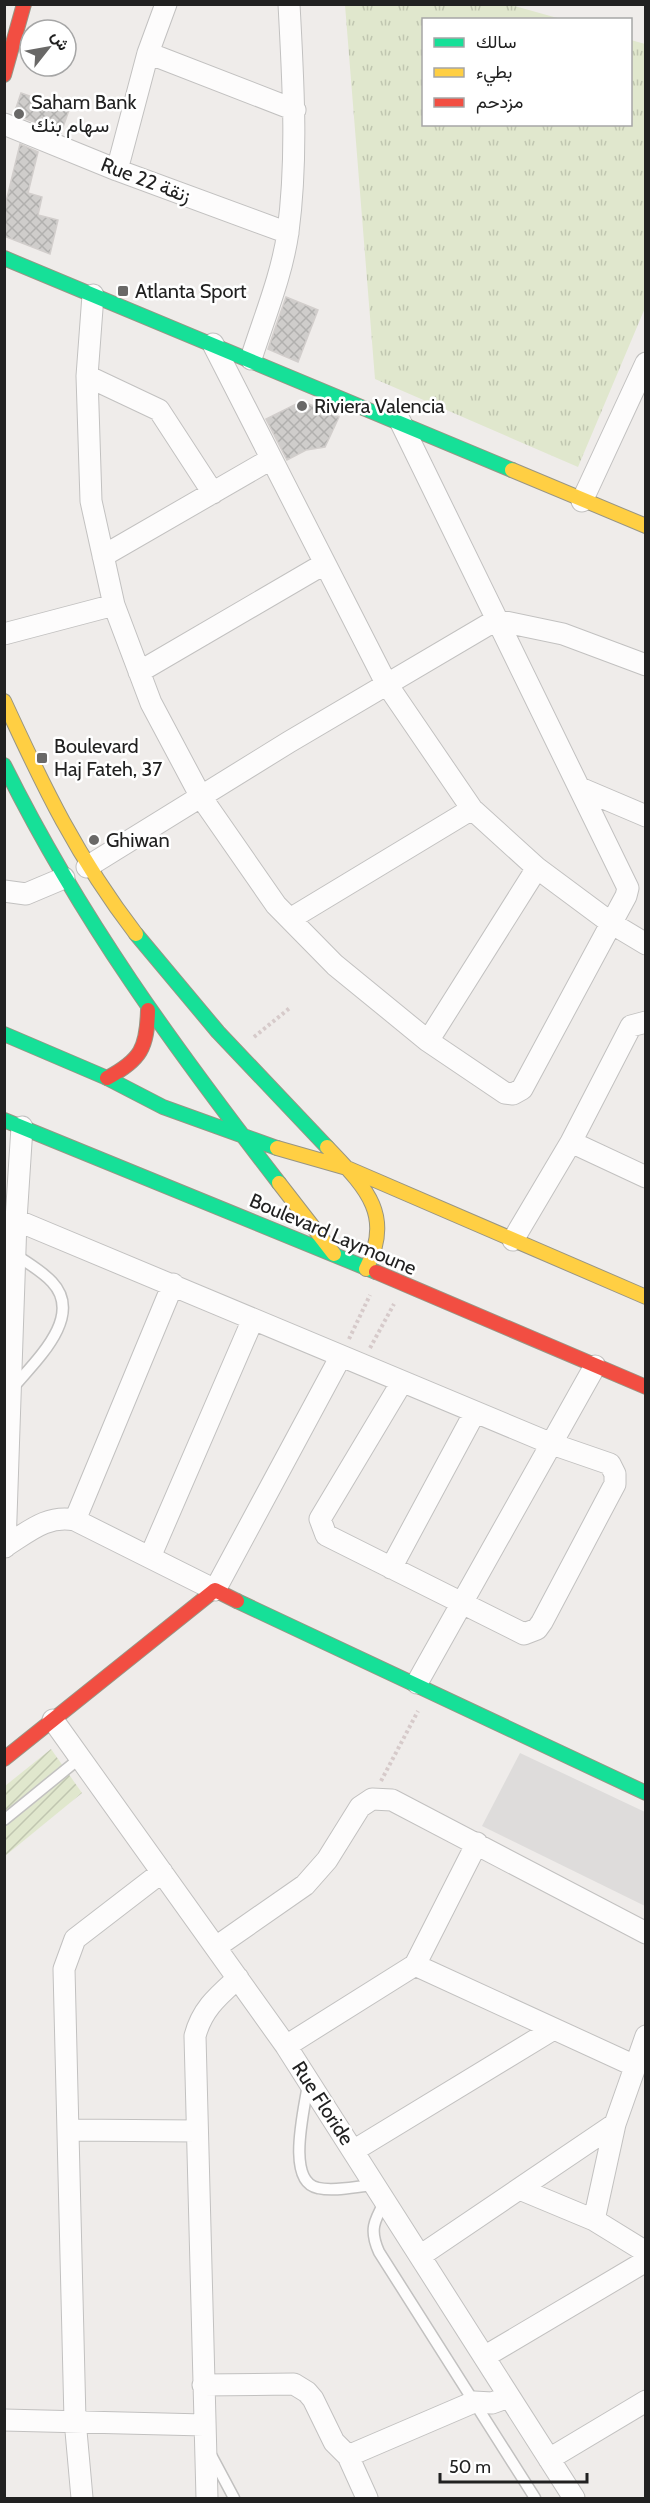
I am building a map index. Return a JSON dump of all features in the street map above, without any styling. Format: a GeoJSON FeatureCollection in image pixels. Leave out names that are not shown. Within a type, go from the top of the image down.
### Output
{"type":"FeatureCollection","features":[{"type":"Feature","properties":{"kind":"main road"},"geometry":{"type":"LineString","coordinates":[[4,75],[24,4]]}},
{"type":"Feature","properties":{"kind":"main road"},"geometry":{"type":"LineString","coordinates":[[4,258],[400,421],[582,501],[645,526]]}},
{"type":"Feature","properties":{"kind":"main road"},"geometry":{"type":"LineString","coordinates":[[4,701],[43,786],[87,867],[152,956],[235,1052],[362,1185],[373,1205],[380,1226],[380,1243],[366,1269]]}},
{"type":"Feature","properties":{"kind":"main road"},"geometry":{"type":"LineString","coordinates":[[4,765],[26,813],[64,878],[148,1010],[335,1255]]}},
{"type":"Feature","properties":{"kind":"main road"},"geometry":{"type":"LineString","coordinates":[[107,1078],[128,1068],[140,1057],[149,1034],[148,1010]]}},
{"type":"Feature","properties":{"kind":"main road"},"geometry":{"type":"LineString","coordinates":[[4,1034],[107,1078],[162,1107],[244,1138],[347,1168],[645,1297]]}},
{"type":"Feature","properties":{"kind":"main road","name":"Boulevard Laymoune"},"geometry":{"type":"LineString","coordinates":[[13,1124],[335,1255],[645,1387]]}},
{"type":"Feature","properties":{"kind":"main road"},"geometry":{"type":"LineString","coordinates":[[4,1759],[215,1590],[423,1686],[645,1793]]}},
{"type":"Feature","properties":{"kind":"street"},"geometry":{"type":"LineString","coordinates":[[117,170],[148,53],[166,4]]}},
{"type":"Feature","properties":{"kind":"street"},"geometry":{"type":"LineString","coordinates":[[251,359],[278,277],[288,233],[295,110],[289,4]]}},
{"type":"Feature","properties":{"kind":"street"},"geometry":{"type":"LineString","coordinates":[[148,53],[295,110]]}},
{"type":"Feature","properties":{"kind":"street","name":"Rue 22 زنقة"},"geometry":{"type":"LineString","coordinates":[[4,124],[117,170],[288,233]]}},
{"type":"Feature","properties":{"kind":"street"},"geometry":{"type":"LineString","coordinates":[[93,295],[87,376],[91,501],[114,605],[151,703],[201,797],[276,905],[335,965],[428,1041],[504,1093],[513,1094],[522,1089],[628,888],[400,421]]}},
{"type":"Feature","properties":{"kind":"street"},"geometry":{"type":"LineString","coordinates":[[213,344],[386,683],[472,809],[537,868],[611,923],[645,944]]}},
{"type":"Feature","properties":{"kind":"street"},"geometry":{"type":"LineString","coordinates":[[582,501],[641,387],[645,363]]}},
{"type":"Feature","properties":{"kind":"street"},"geometry":{"type":"LineString","coordinates":[[87,376],[159,410],[213,493]]}},
{"type":"Feature","properties":{"kind":"street"},"geometry":{"type":"LineString","coordinates":[[104,556],[271,459]]}},
{"type":"Feature","properties":{"kind":"street"},"geometry":{"type":"LineString","coordinates":[[139,672],[324,564]]}},
{"type":"Feature","properties":{"kind":"street"},"geometry":{"type":"LineString","coordinates":[[4,634],[114,605]]}},
{"type":"Feature","properties":{"kind":"street"},"geometry":{"type":"LineString","coordinates":[[87,867],[386,683],[496,620],[562,634],[645,665]]}},
{"type":"Feature","properties":{"kind":"street"},"geometry":{"type":"LineString","coordinates":[[580,788],[645,816]]}},
{"type":"Feature","properties":{"kind":"street"},"geometry":{"type":"LineString","coordinates":[[290,919],[472,809]]}},
{"type":"Feature","properties":{"kind":"street"},"geometry":{"type":"LineString","coordinates":[[428,1041],[537,868]]}},
{"type":"Feature","properties":{"kind":"street"},"geometry":{"type":"LineString","coordinates":[[4,891],[26,894],[64,878]]}},
{"type":"Feature","properties":{"kind":"street"},"geometry":{"type":"LineString","coordinates":[[513,1240],[571,1142],[631,1026],[645,1022]]}},
{"type":"Feature","properties":{"kind":"street"},"geometry":{"type":"LineString","coordinates":[[5,1547],[16,1220],[13,1124]]}},
{"type":"Feature","properties":{"kind":"street"},"geometry":{"type":"LineString","coordinates":[[571,1142],[645,1177]]}},
{"type":"Feature","properties":{"kind":"street"},"geometry":{"type":"LineString","coordinates":[[16,1220],[552,1444],[610,1464],[615,1474],[615,1484],[537,1629],[524,1634],[326,1534],[320,1519],[402,1382]]}},
{"type":"Feature","properties":{"kind":"street"},"geometry":{"type":"LineString","coordinates":[[75,1520],[173,1284]]}},
{"type":"Feature","properties":{"kind":"street"},"geometry":{"type":"LineString","coordinates":[[150,1557],[253,1319]]}},
{"type":"Feature","properties":{"kind":"street"},"geometry":{"type":"LineString","coordinates":[[5,1547],[48,1520],[62,1517],[75,1520],[215,1590],[341,1356]]}},
{"type":"Feature","properties":{"kind":"street"},"geometry":{"type":"LineString","coordinates":[[423,1686],[462,1603],[595,1366]]}},
{"type":"Feature","properties":{"kind":"street"},"geometry":{"type":"LineString","coordinates":[[391,1568],[475,1412]]}},
{"type":"Feature","properties":{"kind":"street","name":"Rue Floride"},"geometry":{"type":"LineString","coordinates":[[53,1720],[286,2046],[574,2499]]}},
{"type":"Feature","properties":{"kind":"street"},"geometry":{"type":"LineString","coordinates":[[216,1947],[306,1885],[327,1860],[360,1807],[372,1799],[392,1800],[645,1933]]}},
{"type":"Feature","properties":{"kind":"street"},"geometry":{"type":"LineString","coordinates":[[286,2046],[415,1965],[477,1843]]}},
{"type":"Feature","properties":{"kind":"street"},"geometry":{"type":"LineString","coordinates":[[81,2499],[75,2420],[64,1968],[66,1957],[75,1940],[83,1932],[162,1872]]}},
{"type":"Feature","properties":{"kind":"street"},"geometry":{"type":"LineString","coordinates":[[415,1965],[552,2030],[635,2066]]}},
{"type":"Feature","properties":{"kind":"street"},"geometry":{"type":"LineString","coordinates":[[207,2499],[195,2036],[199,2019],[206,2008],[238,1978]]}},
{"type":"Feature","properties":{"kind":"street"},"geometry":{"type":"LineString","coordinates":[[353,2151],[552,2030]]}},
{"type":"Feature","properties":{"kind":"street"},"geometry":{"type":"LineString","coordinates":[[594,2220],[615,2124],[645,2036]]}},
{"type":"Feature","properties":{"kind":"street"},"geometry":{"type":"LineString","coordinates":[[420,2256],[522,2190],[615,2124]]}},
{"type":"Feature","properties":{"kind":"street"},"geometry":{"type":"LineString","coordinates":[[68,2130],[197,2132]]}},
{"type":"Feature","properties":{"kind":"street"},"geometry":{"type":"LineString","coordinates":[[522,2190],[594,2220],[645,2252]]}},
{"type":"Feature","properties":{"kind":"street"},"geometry":{"type":"LineString","coordinates":[[484,2357],[645,2261]]}},
{"type":"Feature","properties":{"kind":"street"},"geometry":{"type":"LineString","coordinates":[[203,2385],[294,2384],[313,2399],[334,2442],[348,2456],[367,2499]]}},
{"type":"Feature","properties":{"kind":"street"},"geometry":{"type":"LineString","coordinates":[[348,2456],[474,2402],[492,2403],[509,2397]]}},
{"type":"Feature","properties":{"kind":"street"},"geometry":{"type":"LineString","coordinates":[[549,2459],[645,2402]]}},
{"type":"Feature","properties":{"kind":"street"},"geometry":{"type":"LineString","coordinates":[[4,2420],[75,2420],[205,2435]]}},
{"type":"Feature","properties":{"kind":"lane"},"geometry":{"type":"LineString","coordinates":[[10,1392],[53,1338],[64,1315],[61,1296],[52,1282],[14,1254]]}},
{"type":"Feature","properties":{"kind":"lane"},"geometry":{"type":"LineString","coordinates":[[4,1820],[80,1758]]}},
{"type":"Feature","properties":{"kind":"lane"},"geometry":{"type":"LineString","coordinates":[[308,2081],[298,2157],[304,2180],[315,2188],[380,2193],[371,2225],[375,2244],[536,2499]]}},
{"type":"Feature","properties":{"kind":"lane"},"geometry":{"type":"LineString","coordinates":[[205,2435],[234,2499]]}},
{"type":"Feature","properties":{"kind":"path"},"geometry":{"type":"LineString","coordinates":[[235,1052],[291,1007]]}},
{"type":"Feature","properties":{"kind":"path"},"geometry":{"type":"LineString","coordinates":[[341,1356],[380,1275]]}},
{"type":"Feature","properties":{"kind":"path"},"geometry":{"type":"LineString","coordinates":[[360,1364],[404,1285]]}},
{"type":"Feature","properties":{"kind":"path"},"geometry":{"type":"LineString","coordinates":[[372,1799],[423,1686]]}},
{"type":"Feature","properties":{"kind":"shaded area"},"geometry":{"type":"Polygon","coordinates":[[[520,1753],[645,1812],[645,1906],[482,1826],[520,1753]]]}},
{"type":"Feature","properties":{"kind":"green space"},"geometry":{"type":"Polygon","coordinates":[[[345,5],[511,5],[557,18],[422,18],[422,126],[632,126],[632,40],[645,44],[645,308],[578,467],[375,379],[345,5]]]}},
{"type":"Feature","properties":{"kind":"green space"},"geometry":{"type":"Polygon","coordinates":[[[51,1749],[82,1793],[5,1856],[5,1786],[51,1749]]]}},
{"type":"Feature","properties":{"kind":"building"},"geometry":{"type":"Polygon","coordinates":[[[21,93],[69,110],[61,133],[14,114],[21,93]]]}},
{"type":"Feature","properties":{"kind":"building"},"geometry":{"type":"Polygon","coordinates":[[[20,144],[38,152],[28,193],[42,197],[38,215],[58,220],[50,254],[4,236],[4,210],[20,144]]]}},
{"type":"Feature","properties":{"kind":"building"},"geometry":{"type":"Polygon","coordinates":[[[286,297],[318,310],[298,362],[268,349],[286,297]]]}},
{"type":"Feature","properties":{"kind":"building"},"geometry":{"type":"Polygon","coordinates":[[[302,401],[339,417],[325,447],[306,450],[287,460],[266,419],[302,401]]]}},
{"type":"Feature","properties":{"kind":"traffic: fast"},"geometry":{"type":"LineString","coordinates":[[4,258],[512,470]]}},
{"type":"Feature","properties":{"kind":"traffic: fast"},"geometry":{"type":"LineString","coordinates":[[4,765],[34,822],[97,930],[166,1032],[279,1183]]}},
{"type":"Feature","properties":{"kind":"traffic: fast"},"geometry":{"type":"LineString","coordinates":[[136,934],[218,1032],[327,1147]]}},
{"type":"Feature","properties":{"kind":"traffic: fast"},"geometry":{"type":"LineString","coordinates":[[4,1034],[107,1078],[163,1107],[277,1148]]}},
{"type":"Feature","properties":{"kind":"traffic: fast"},"geometry":{"type":"LineString","coordinates":[[4,1120],[376,1272]]}},
{"type":"Feature","properties":{"kind":"traffic: fast"},"geometry":{"type":"LineString","coordinates":[[237,1601],[646,1793]]}},
{"type":"Feature","properties":{"kind":"traffic: slow"},"geometry":{"type":"LineString","coordinates":[[512,470],[646,526]]}},
{"type":"Feature","properties":{"kind":"traffic: slow"},"geometry":{"type":"LineString","coordinates":[[4,701],[63,821],[96,877],[136,934]]}},
{"type":"Feature","properties":{"kind":"traffic: slow"},"geometry":{"type":"LineString","coordinates":[[327,1147],[363,1188],[376,1217],[377,1232],[374,1250],[366,1269]]}},
{"type":"Feature","properties":{"kind":"traffic: slow"},"geometry":{"type":"LineString","coordinates":[[277,1148],[347,1168],[646,1297]]}},
{"type":"Feature","properties":{"kind":"traffic: slow"},"geometry":{"type":"LineString","coordinates":[[279,1183],[334,1254]]}},
{"type":"Feature","properties":{"kind":"traffic: jam"},"geometry":{"type":"LineString","coordinates":[[4,75],[24,4]]}},
{"type":"Feature","properties":{"kind":"traffic: jam"},"geometry":{"type":"LineString","coordinates":[[107,1078],[128,1065],[140,1051],[146,1034],[148,1010]]}},
{"type":"Feature","properties":{"kind":"traffic: jam"},"geometry":{"type":"LineString","coordinates":[[376,1272],[646,1387]]}},
{"type":"Feature","properties":{"kind":"traffic: jam"},"geometry":{"type":"LineString","coordinates":[[4,1759],[215,1590],[237,1601]]}},
{"type":"Feature","properties":{"kind":"place","name":"Saham Bank سهام بنك"},"geometry":{"type":"Point","coordinates":[19,114]}},
{"type":"Feature","properties":{"kind":"place","name":"Atlanta Sport"},"geometry":{"type":"Point","coordinates":[123,291]}},
{"type":"Feature","properties":{"kind":"place","name":"Riviera Valencia"},"geometry":{"type":"Point","coordinates":[302,406]}},
{"type":"Feature","properties":{"kind":"place","name":"Boulevard Haj Fateh, 37"},"geometry":{"type":"Point","coordinates":[42,758]}},
{"type":"Feature","properties":{"kind":"place","name":"Ghiwan"},"geometry":{"type":"Point","coordinates":[94,840]}}]}
